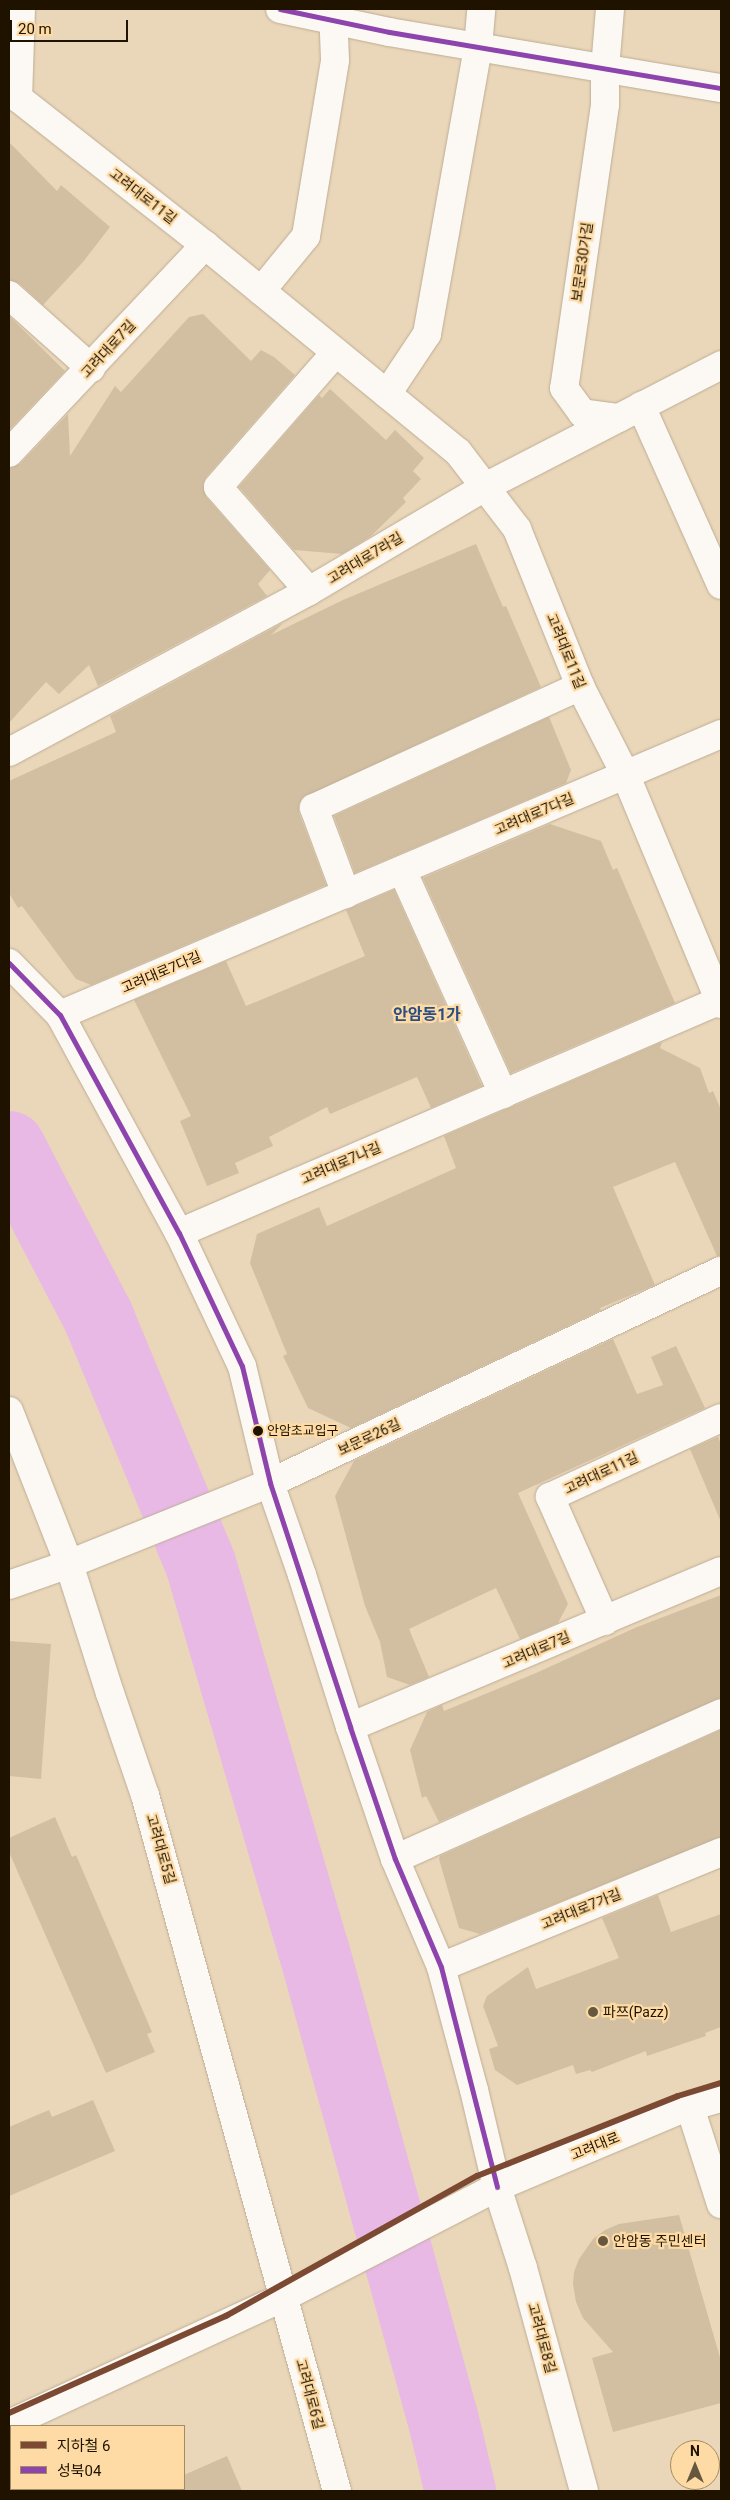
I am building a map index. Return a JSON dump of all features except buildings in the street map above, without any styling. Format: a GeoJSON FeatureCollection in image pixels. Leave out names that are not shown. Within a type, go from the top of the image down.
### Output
{"type":"FeatureCollection","features":[{"type":"Feature","properties":{"kind":"street","name":"고려대로11길"},"geometry":{"type":"LineString","coordinates":[[21,9],[13,100],[205,245],[458,452],[517,528],[580,686],[626,776],[721,1002]]}},
{"type":"Feature","properties":{"kind":"street"},"geometry":{"type":"LineString","coordinates":[[280,9],[333,14],[478,47],[721,88]]}},
{"type":"Feature","properties":{"kind":"street"},"geometry":{"type":"LineString","coordinates":[[387,394],[427,334],[478,47],[481,9]]}},
{"type":"Feature","properties":{"kind":"street","name":"보문로30가길"},"geometry":{"type":"LineString","coordinates":[[610,9],[605,69],[605,105],[564,388],[582,412],[630,412]]}},
{"type":"Feature","properties":{"kind":"street"},"geometry":{"type":"LineString","coordinates":[[261,291],[306,236],[335,60],[333,14]]}},
{"type":"Feature","properties":{"kind":"street","name":"고려대로7길"},"geometry":{"type":"LineString","coordinates":[[9,453],[205,245]]}},
{"type":"Feature","properties":{"kind":"street"},"geometry":{"type":"LineString","coordinates":[[9,295],[91,368]]}},
{"type":"Feature","properties":{"kind":"street"},"geometry":{"type":"LineString","coordinates":[[309,591],[218,487],[336,352]]}},
{"type":"Feature","properties":{"kind":"street","name":"고려대로7라길"},"geometry":{"type":"LineString","coordinates":[[9,752],[309,591],[485,487],[721,364]]}},
{"type":"Feature","properties":{"kind":"street"},"geometry":{"type":"LineString","coordinates":[[630,412],[721,585]]}},
{"type":"Feature","properties":{"kind":"street"},"geometry":{"type":"LineString","coordinates":[[346,894],[314,808],[580,686]]}},
{"type":"Feature","properties":{"kind":"street","name":"고려대로7다길"},"geometry":{"type":"LineString","coordinates":[[60,1015],[721,734]]}},
{"type":"Feature","properties":{"kind":"street"},"geometry":{"type":"LineString","coordinates":[[402,870],[502,1094]]}},
{"type":"Feature","properties":{"kind":"street"},"geometry":{"type":"LineString","coordinates":[[9,963],[60,1015],[179,1233],[242,1366],[270,1483],[302,1575],[350,1728],[395,1859],[440,1967],[474,2090],[497,2187]]}},
{"type":"Feature","properties":{"kind":"street","name":"고려대로7나길"},"geometry":{"type":"LineString","coordinates":[[179,1233],[721,1002]]}},
{"type":"Feature","properties":{"kind":"street","name":"보문로26길"},"geometry":{"type":"LineString","coordinates":[[9,1585],[69,1564],[270,1483],[721,1271]]}},
{"type":"Feature","properties":{"kind":"street","name":"고려대로5길"},"geometry":{"type":"LineString","coordinates":[[9,1411],[69,1564],[145,1795],[296,2291]]}},
{"type":"Feature","properties":{"kind":"street","name":"고려대로11길"},"geometry":{"type":"LineString","coordinates":[[605,1621],[550,1497],[721,1418]]}},
{"type":"Feature","properties":{"kind":"street","name":"고려대로7길"},"geometry":{"type":"LineString","coordinates":[[350,1728],[721,1571]]}},
{"type":"Feature","properties":{"kind":"street"},"geometry":{"type":"LineString","coordinates":[[395,1859],[721,1713]]}},
{"type":"Feature","properties":{"kind":"street","name":"고려대로7가길"},"geometry":{"type":"LineString","coordinates":[[440,1967],[721,1852]]}},
{"type":"Feature","properties":{"kind":"street","name":"고려대로"},"geometry":{"type":"LineString","coordinates":[[296,2291],[497,2187],[690,2108],[721,2098]]}},
{"type":"Feature","properties":{"kind":"street"},"geometry":{"type":"LineString","coordinates":[[690,2108],[721,2204]]}},
{"type":"Feature","properties":{"kind":"street","name":"고려대로8길"},"geometry":{"type":"LineString","coordinates":[[497,2187],[523,2268],[584,2491]]}},
{"type":"Feature","properties":{"kind":"street"},"geometry":{"type":"LineString","coordinates":[[9,2424],[296,2291]]}},
{"type":"Feature","properties":{"kind":"street","name":"고려대로6길"},"geometry":{"type":"LineString","coordinates":[[296,2291],[337,2491]]}},
{"type":"Feature","properties":{"kind":"waterway"},"geometry":{"type":"LineString","coordinates":[[9,1146],[98,1317],[200,1563],[314,1952],[442,2416],[460,2491]]}},
{"type":"Feature","properties":{"kind":"metro line","name":"6"},"geometry":{"type":"LineString","coordinates":[[9,2413],[226,2316],[477,2176],[678,2096],[721,2083]]}},
{"type":"Feature","properties":{"kind":"transit line","name":"성북04"},"geometry":{"type":"LineString","coordinates":[[280,9],[389,32],[721,88]]}},
{"type":"Feature","properties":{"kind":"transit line","name":"성북04"},"geometry":{"type":"LineString","coordinates":[[9,963],[60,1015],[179,1233],[242,1366],[270,1483],[350,1727],[395,1859],[441,1967],[497,2187]]}},
{"type":"Feature","properties":{"kind":"place","name":"안암초교입구"},"geometry":{"type":"Point","coordinates":[258,1431]}},
{"type":"Feature","properties":{"kind":"place","name":"파쯔(Pazz)"},"geometry":{"type":"Point","coordinates":[593,2012]}},
{"type":"Feature","properties":{"kind":"place","name":"안암동 주민센터"},"geometry":{"type":"Point","coordinates":[603,2241]}},
{"type":"Feature","properties":{"kind":"district","name":"안암동1가"},"geometry":{"type":"Point","coordinates":[427,1015]}}]}
